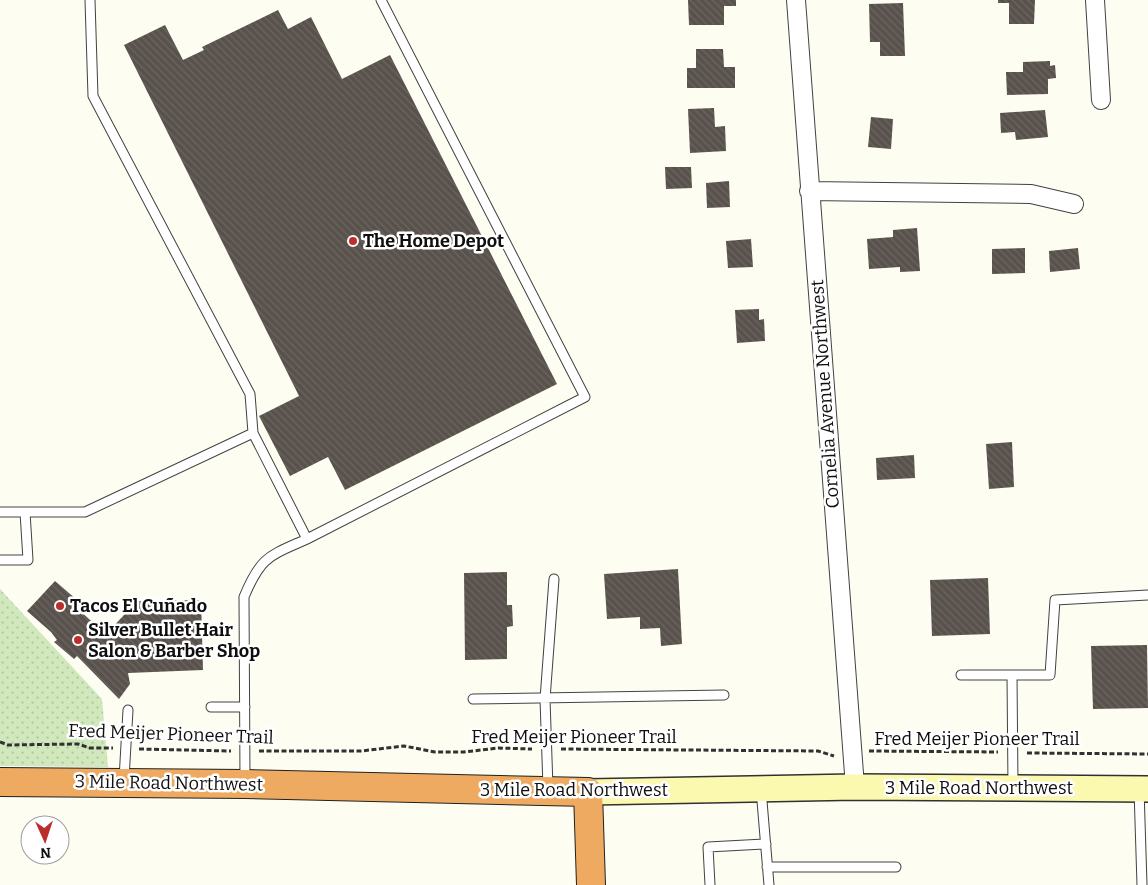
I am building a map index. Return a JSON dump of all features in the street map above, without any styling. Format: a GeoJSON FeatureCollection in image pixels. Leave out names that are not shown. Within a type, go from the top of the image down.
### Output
{"type":"FeatureCollection","features":[{"type":"Feature","properties":{"kind":"highway","name":"3 Mile Road Northwest"},"geometry":{"type":"LineString","coordinates":[[0,782],[245,784],[588,792]]}},
{"type":"Feature","properties":{"kind":"highway"},"geometry":{"type":"LineString","coordinates":[[588,792],[591,885]]}},
{"type":"Feature","properties":{"kind":"main road","name":"3 Mile Road Northwest"},"geometry":{"type":"LineString","coordinates":[[588,792],[855,787],[1144,789]]}},
{"type":"Feature","properties":{"kind":"street","name":"Cornelia Avenue Northwest"},"geometry":{"type":"LineString","coordinates":[[796,0],[855,787]]}},
{"type":"Feature","properties":{"kind":"street"},"geometry":{"type":"LineString","coordinates":[[1095,0],[1101,100]]}},
{"type":"Feature","properties":{"kind":"street"},"geometry":{"type":"LineString","coordinates":[[809,191],[1031,194],[1074,204]]}},
{"type":"Feature","properties":{"kind":"lane"},"geometry":{"type":"LineString","coordinates":[[90,0],[93,96],[250,394],[253,433],[307,539]]}},
{"type":"Feature","properties":{"kind":"lane"},"geometry":{"type":"LineString","coordinates":[[245,784],[244,597],[253,574],[268,557],[307,539],[585,397],[381,0]]}},
{"type":"Feature","properties":{"kind":"lane"},"geometry":{"type":"LineString","coordinates":[[0,512],[85,512],[253,433]]}},
{"type":"Feature","properties":{"kind":"lane"},"geometry":{"type":"LineString","coordinates":[[0,560],[28,560],[25,512]]}},
{"type":"Feature","properties":{"kind":"lane"},"geometry":{"type":"LineString","coordinates":[[548,791],[545,699],[554,579]]}},
{"type":"Feature","properties":{"kind":"lane"},"geometry":{"type":"LineString","coordinates":[[960,676],[1050,675],[1055,600],[1148,595]]}},
{"type":"Feature","properties":{"kind":"lane"},"geometry":{"type":"LineString","coordinates":[[1012,675],[1013,788]]}},
{"type":"Feature","properties":{"kind":"lane"},"geometry":{"type":"LineString","coordinates":[[473,699],[724,694]]}},
{"type":"Feature","properties":{"kind":"lane"},"geometry":{"type":"LineString","coordinates":[[211,708],[244,707]]}},
{"type":"Feature","properties":{"kind":"lane"},"geometry":{"type":"LineString","coordinates":[[124,783],[128,710]]}},
{"type":"Feature","properties":{"kind":"lane"},"geometry":{"type":"LineString","coordinates":[[761,789],[769,885]]}},
{"type":"Feature","properties":{"kind":"lane"},"geometry":{"type":"LineString","coordinates":[[1142,885],[1144,789]]}},
{"type":"Feature","properties":{"kind":"lane"},"geometry":{"type":"LineString","coordinates":[[710,885],[708,847],[766,844]]}},
{"type":"Feature","properties":{"kind":"lane"},"geometry":{"type":"LineString","coordinates":[[767,867],[896,867]]}},
{"type":"Feature","properties":{"kind":"path","name":"Fred Meijer Pioneer Trail"},"geometry":{"type":"LineString","coordinates":[[0,742],[8,744],[78,744],[90,748],[245,751],[361,751],[404,746],[435,752],[464,752],[498,748],[818,751],[833,757],[875,750],[1148,754]]}},
{"type":"Feature","properties":{"kind":"green space"},"geometry":{"type":"Polygon","coordinates":[[[0,589],[102,699],[108,767],[0,766],[0,589]]]}},
{"type":"Feature","properties":{"kind":"building"},"geometry":{"type":"Polygon","coordinates":[[[688,0],[736,0],[736,6],[724,6],[724,25],[689,25],[688,0]]]}},
{"type":"Feature","properties":{"kind":"building"},"geometry":{"type":"Polygon","coordinates":[[[998,0],[1035,0],[1034,24],[1009,24],[1009,3],[998,3],[998,0]]]}},
{"type":"Feature","properties":{"kind":"building"},"geometry":{"type":"Polygon","coordinates":[[[903,3],[905,56],[880,56],[880,42],[870,42],[869,4],[903,3]]]}},
{"type":"Feature","properties":{"kind":"building","name":"The Home Depot"},"geometry":{"type":"Polygon","coordinates":[[[278,10],[288,29],[311,17],[342,79],[390,55],[557,384],[345,490],[328,457],[290,476],[259,416],[299,396],[124,45],[165,25],[183,60],[204,50],[202,47],[278,10]]]}},
{"type":"Feature","properties":{"kind":"building"},"geometry":{"type":"Polygon","coordinates":[[[696,49],[723,49],[724,67],[735,67],[735,88],[687,88],[687,68],[696,68],[696,49]]]}},
{"type":"Feature","properties":{"kind":"building"},"geometry":{"type":"Polygon","coordinates":[[[1050,61],[1050,66],[1055,65],[1056,78],[1048,79],[1048,94],[1007,95],[1006,72],[1023,72],[1023,62],[1050,61]]]}},
{"type":"Feature","properties":{"kind":"building"},"geometry":{"type":"Polygon","coordinates":[[[714,108],[715,127],[725,126],[726,151],[690,153],[688,109],[714,108]]]}},
{"type":"Feature","properties":{"kind":"building"},"geometry":{"type":"Polygon","coordinates":[[[1045,110],[1048,137],[1016,140],[1015,132],[1001,133],[1000,113],[1045,110]]]}},
{"type":"Feature","properties":{"kind":"building"},"geometry":{"type":"Polygon","coordinates":[[[871,117],[893,119],[891,149],[868,147],[871,117]]]}},
{"type":"Feature","properties":{"kind":"building"},"geometry":{"type":"Polygon","coordinates":[[[665,167],[691,167],[692,188],[666,189],[665,167]]]}},
{"type":"Feature","properties":{"kind":"building"},"geometry":{"type":"Polygon","coordinates":[[[729,181],[730,207],[707,208],[706,183],[729,181]]]}},
{"type":"Feature","properties":{"kind":"building"},"geometry":{"type":"Polygon","coordinates":[[[917,228],[920,271],[900,272],[900,267],[869,269],[867,239],[893,237],[893,230],[917,228]]]}},
{"type":"Feature","properties":{"kind":"building"},"geometry":{"type":"Polygon","coordinates":[[[751,239],[753,267],[728,268],[726,241],[751,239]]]}},
{"type":"Feature","properties":{"kind":"building"},"geometry":{"type":"Polygon","coordinates":[[[1025,248],[1025,273],[992,274],[992,249],[1025,248]]]}},
{"type":"Feature","properties":{"kind":"building"},"geometry":{"type":"Polygon","coordinates":[[[1078,248],[1080,269],[1050,272],[1049,251],[1078,248]]]}},
{"type":"Feature","properties":{"kind":"building"},"geometry":{"type":"Polygon","coordinates":[[[759,309],[759,320],[764,319],[765,341],[737,343],[735,310],[759,309]]]}},
{"type":"Feature","properties":{"kind":"building"},"geometry":{"type":"Polygon","coordinates":[[[1012,442],[1014,487],[989,489],[986,444],[1012,442]]]}},
{"type":"Feature","properties":{"kind":"building"},"geometry":{"type":"Polygon","coordinates":[[[914,455],[915,478],[877,480],[876,458],[914,455]]]}},
{"type":"Feature","properties":{"kind":"building"},"geometry":{"type":"Polygon","coordinates":[[[678,569],[682,644],[661,646],[660,628],[640,629],[640,617],[607,619],[604,574],[678,569]]]}},
{"type":"Feature","properties":{"kind":"building"},"geometry":{"type":"Polygon","coordinates":[[[507,572],[507,605],[512,605],[513,626],[507,627],[507,659],[465,660],[464,573],[507,572]]]}},
{"type":"Feature","properties":{"kind":"building"},"geometry":{"type":"Polygon","coordinates":[[[988,578],[990,634],[932,636],[930,580],[988,578]]]}},
{"type":"Feature","properties":{"kind":"building"},"geometry":{"type":"Polygon","coordinates":[[[55,581],[83,605],[78,609],[101,630],[105,627],[110,630],[137,601],[201,600],[203,670],[128,673],[130,684],[119,699],[77,656],[74,659],[54,642],[57,640],[51,632],[27,611],[55,581]]]}},
{"type":"Feature","properties":{"kind":"building"},"geometry":{"type":"Polygon","coordinates":[[[1147,645],[1148,708],[1093,709],[1091,646],[1147,645]]]}},
{"type":"Feature","properties":{"kind":"place","name":"The Home Depot"},"geometry":{"type":"Point","coordinates":[353,241]}},
{"type":"Feature","properties":{"kind":"place","name":"Tacos El Cuñado"},"geometry":{"type":"Point","coordinates":[60,606]}},
{"type":"Feature","properties":{"kind":"place","name":"Silver Bullet Hair Salon & Barber Shop"},"geometry":{"type":"Point","coordinates":[78,640]}}]}
